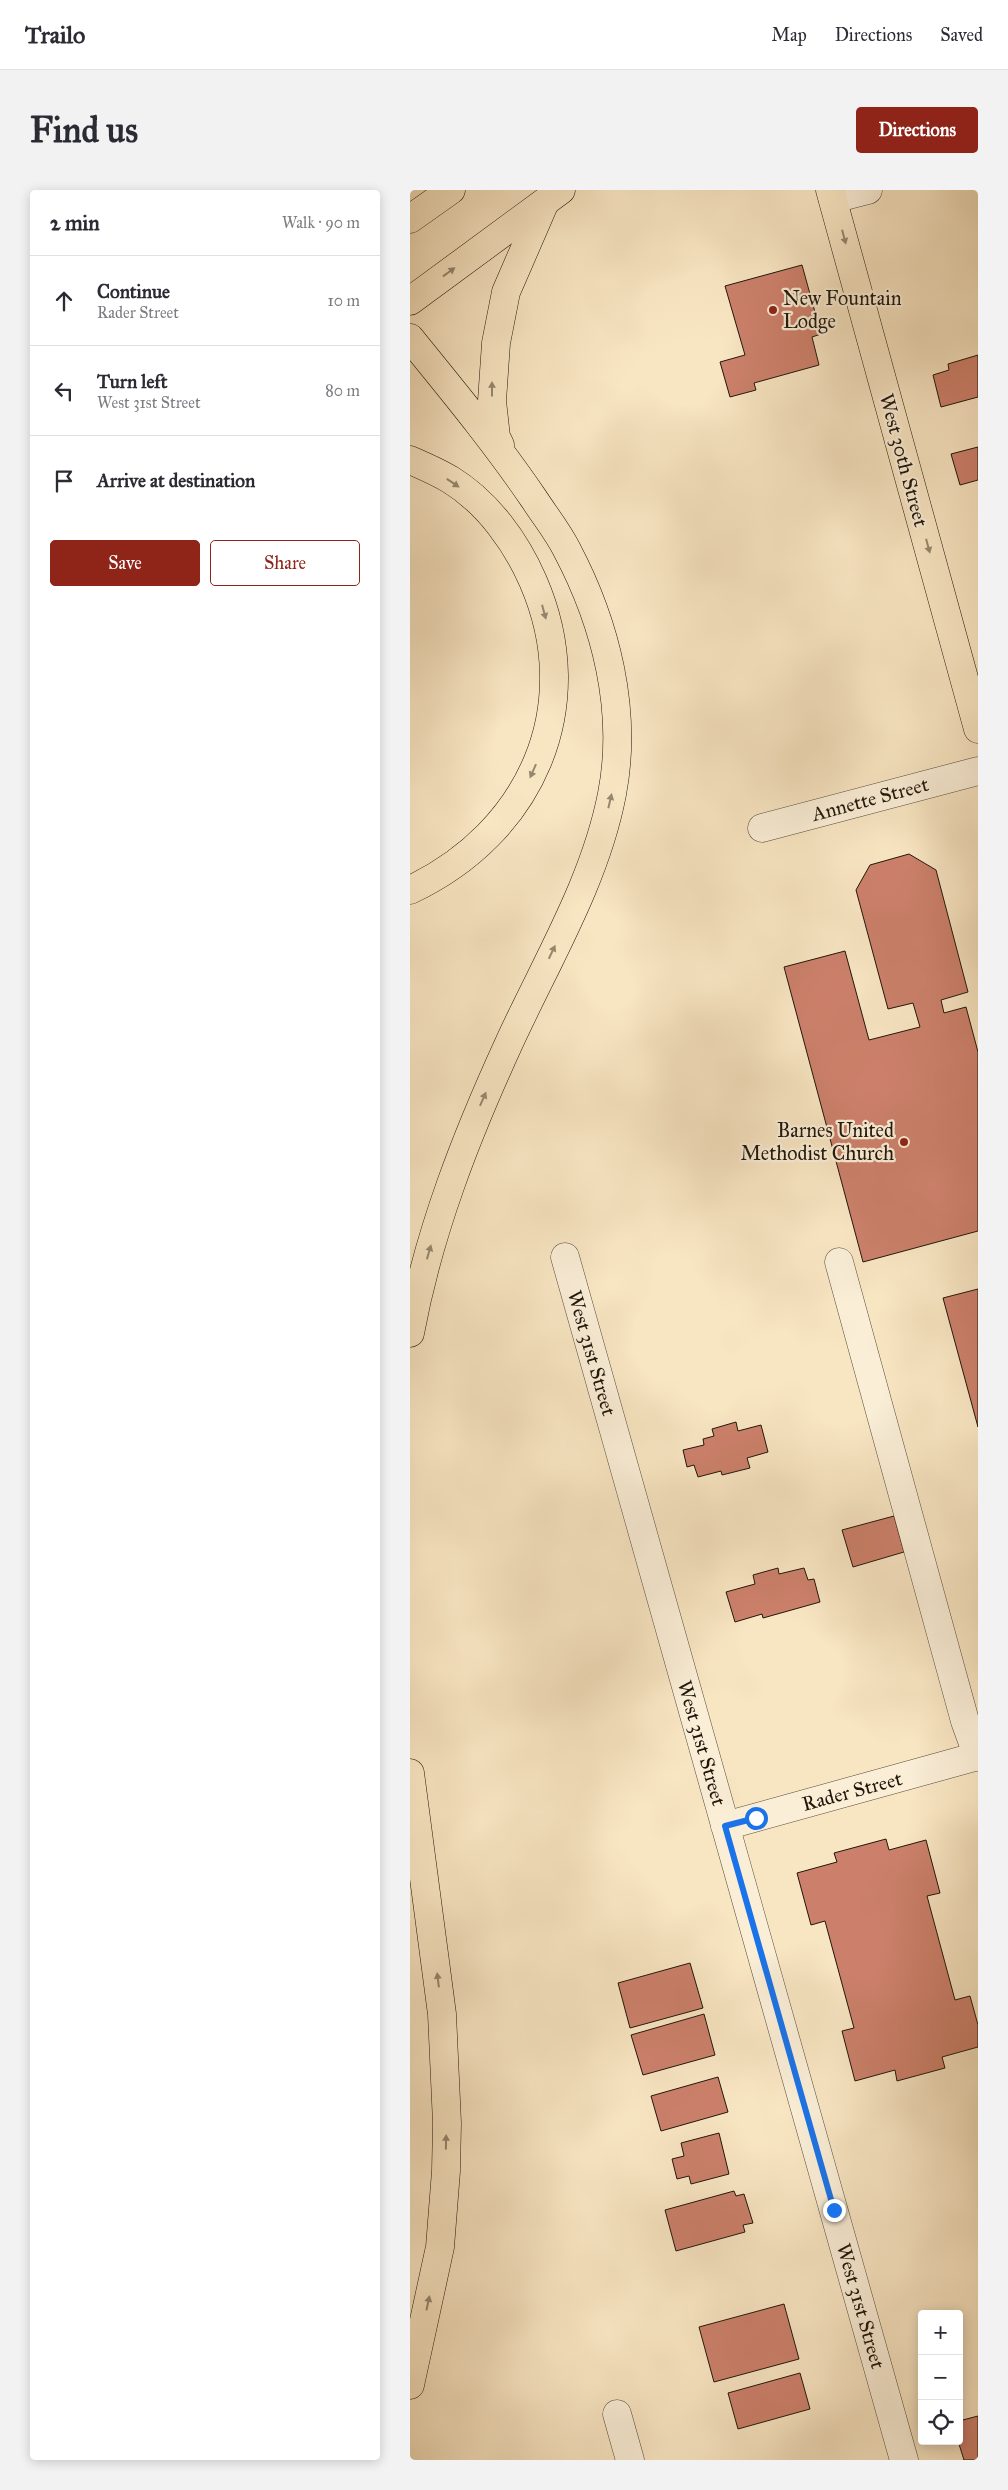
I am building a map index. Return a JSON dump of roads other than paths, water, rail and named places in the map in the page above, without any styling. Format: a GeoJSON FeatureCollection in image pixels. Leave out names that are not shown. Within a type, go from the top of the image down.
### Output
{"type":"FeatureCollection","features":[{"type":"Feature","properties":{"kind":"main road"},"geometry":{"type":"LineString","coordinates":[[410,220],[451,190]]}},
{"type":"Feature","properties":{"kind":"main road","name":"West 30th Street"},"geometry":{"type":"LineString","coordinates":[[832,194],[978,729]]}},
{"type":"Feature","properties":{"kind":"main road"},"geometry":{"type":"LineString","coordinates":[[410,300],[553,196]]}},
{"type":"Feature","properties":{"kind":"main road"},"geometry":{"type":"LineString","coordinates":[[503,453],[496,437],[492,401],[496,344],[506,292],[553,196]]}},
{"type":"Feature","properties":{"kind":"main road"},"geometry":{"type":"LineString","coordinates":[[410,338],[503,453],[566,546],[598,622],[609,660],[614,692],[615,766],[607,816],[584,882],[510,1041],[454,1171],[429,1252],[410,1334]]}},
{"type":"Feature","properties":{"kind":"main road"},"geometry":{"type":"LineString","coordinates":[[410,460],[452,481],[476,500],[507,533],[523,557],[541,598],[552,640],[554,670],[551,714],[544,743],[520,796],[483,842],[461,862],[436,878],[410,890]]}},
{"type":"Feature","properties":{"kind":"main road"},"geometry":{"type":"LineString","coordinates":[[410,1773],[442,2014],[446,2171],[440,2247],[410,2385]]}},
{"type":"Feature","properties":{"kind":"street"},"geometry":{"type":"LineString","coordinates":[[832,194],[868,190]]}},
{"type":"Feature","properties":{"kind":"street","name":"Annette Street"},"geometry":{"type":"LineString","coordinates":[[762,828],[978,771]]}},
{"type":"Feature","properties":{"kind":"street","name":"West 31st Street"},"geometry":{"type":"LineString","coordinates":[[565,1257],[904,2460]]}},
{"type":"Feature","properties":{"kind":"street"},"geometry":{"type":"LineString","coordinates":[[839,1262],[965,1721],[978,1757]]}},
{"type":"Feature","properties":{"kind":"street","name":"Rader Street"},"geometry":{"type":"LineString","coordinates":[[725,1826],[978,1757]]}},
{"type":"Feature","properties":{"kind":"street"},"geometry":{"type":"LineString","coordinates":[[617,2414],[630,2460]]}},
{"type":"Feature","properties":{"kind":"place","name":"New Fountain Lodge"},"geometry":{"type":"Point","coordinates":[773,310]}},
{"type":"Feature","properties":{"kind":"place","name":"Barnes United Methodist Church"},"geometry":{"type":"Point","coordinates":[904,1142]}}]}
